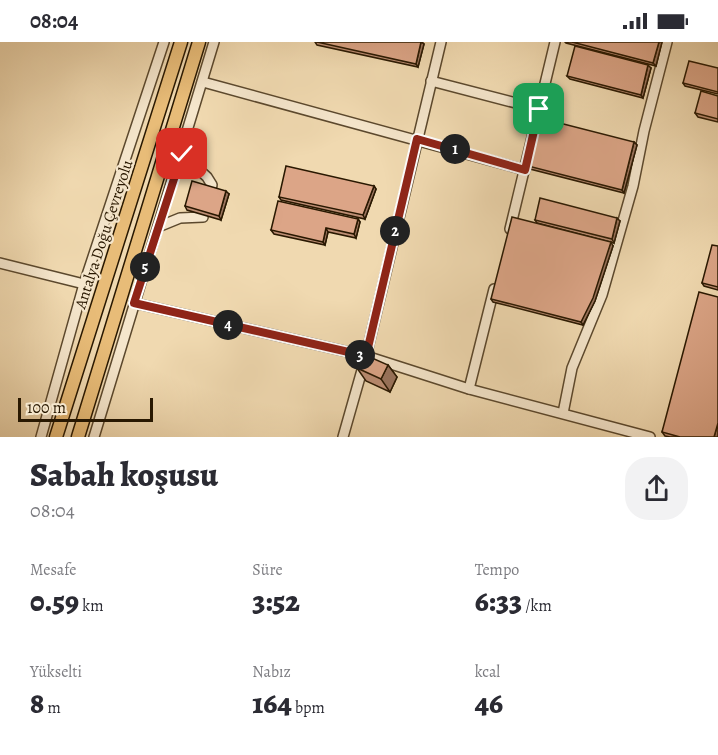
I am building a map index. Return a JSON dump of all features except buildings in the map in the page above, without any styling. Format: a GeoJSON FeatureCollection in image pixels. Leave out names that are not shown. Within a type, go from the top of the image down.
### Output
{"type":"FeatureCollection","features":[{"type":"Feature","properties":{"kind":"main road","name":"Antalya Doğu Çevreyolu"},"geometry":{"type":"LineString","coordinates":[[56,437],[181,42]]}},
{"type":"Feature","properties":{"kind":"main road","name":"Antalya Doğu Çevreyolu"},"geometry":{"type":"LineString","coordinates":[[78,437],[199,42]]}},
{"type":"Feature","properties":{"kind":"street"},"geometry":{"type":"LineString","coordinates":[[41,437],[84,284],[164,42]]}},
{"type":"Feature","properties":{"kind":"street"},"geometry":{"type":"LineString","coordinates":[[94,437],[182,154],[214,42]]}},
{"type":"Feature","properties":{"kind":"street"},"geometry":{"type":"LineString","coordinates":[[343,437],[366,356],[441,42]]}},
{"type":"Feature","properties":{"kind":"street"},"geometry":{"type":"LineString","coordinates":[[508,237],[555,42]]}},
{"type":"Feature","properties":{"kind":"street"},"geometry":{"type":"LineString","coordinates":[[563,413],[572,368],[602,295],[633,186],[644,130],[667,42]]}},
{"type":"Feature","properties":{"kind":"street"},"geometry":{"type":"LineString","coordinates":[[431,81],[539,109]]}},
{"type":"Feature","properties":{"kind":"street"},"geometry":{"type":"LineString","coordinates":[[203,82],[525,170]]}},
{"type":"Feature","properties":{"kind":"street"},"geometry":{"type":"LineString","coordinates":[[182,154],[207,177],[212,185],[211,189]]}},
{"type":"Feature","properties":{"kind":"street"},"geometry":{"type":"LineString","coordinates":[[158,227],[180,218],[203,217],[203,214]]}},
{"type":"Feature","properties":{"kind":"street"},"geometry":{"type":"LineString","coordinates":[[0,263],[84,284]]}},
{"type":"Feature","properties":{"kind":"street"},"geometry":{"type":"LineString","coordinates":[[469,389],[496,283]]}},
{"type":"Feature","properties":{"kind":"street"},"geometry":{"type":"LineString","coordinates":[[134,303],[366,356],[469,389],[650,437]]}},
{"type":"Feature","properties":{"kind":"route"},"geometry":{"type":"LineString","coordinates":[[182,154],[134,303],[366,356],[417,139],[525,170],[539,109]]}}]}
